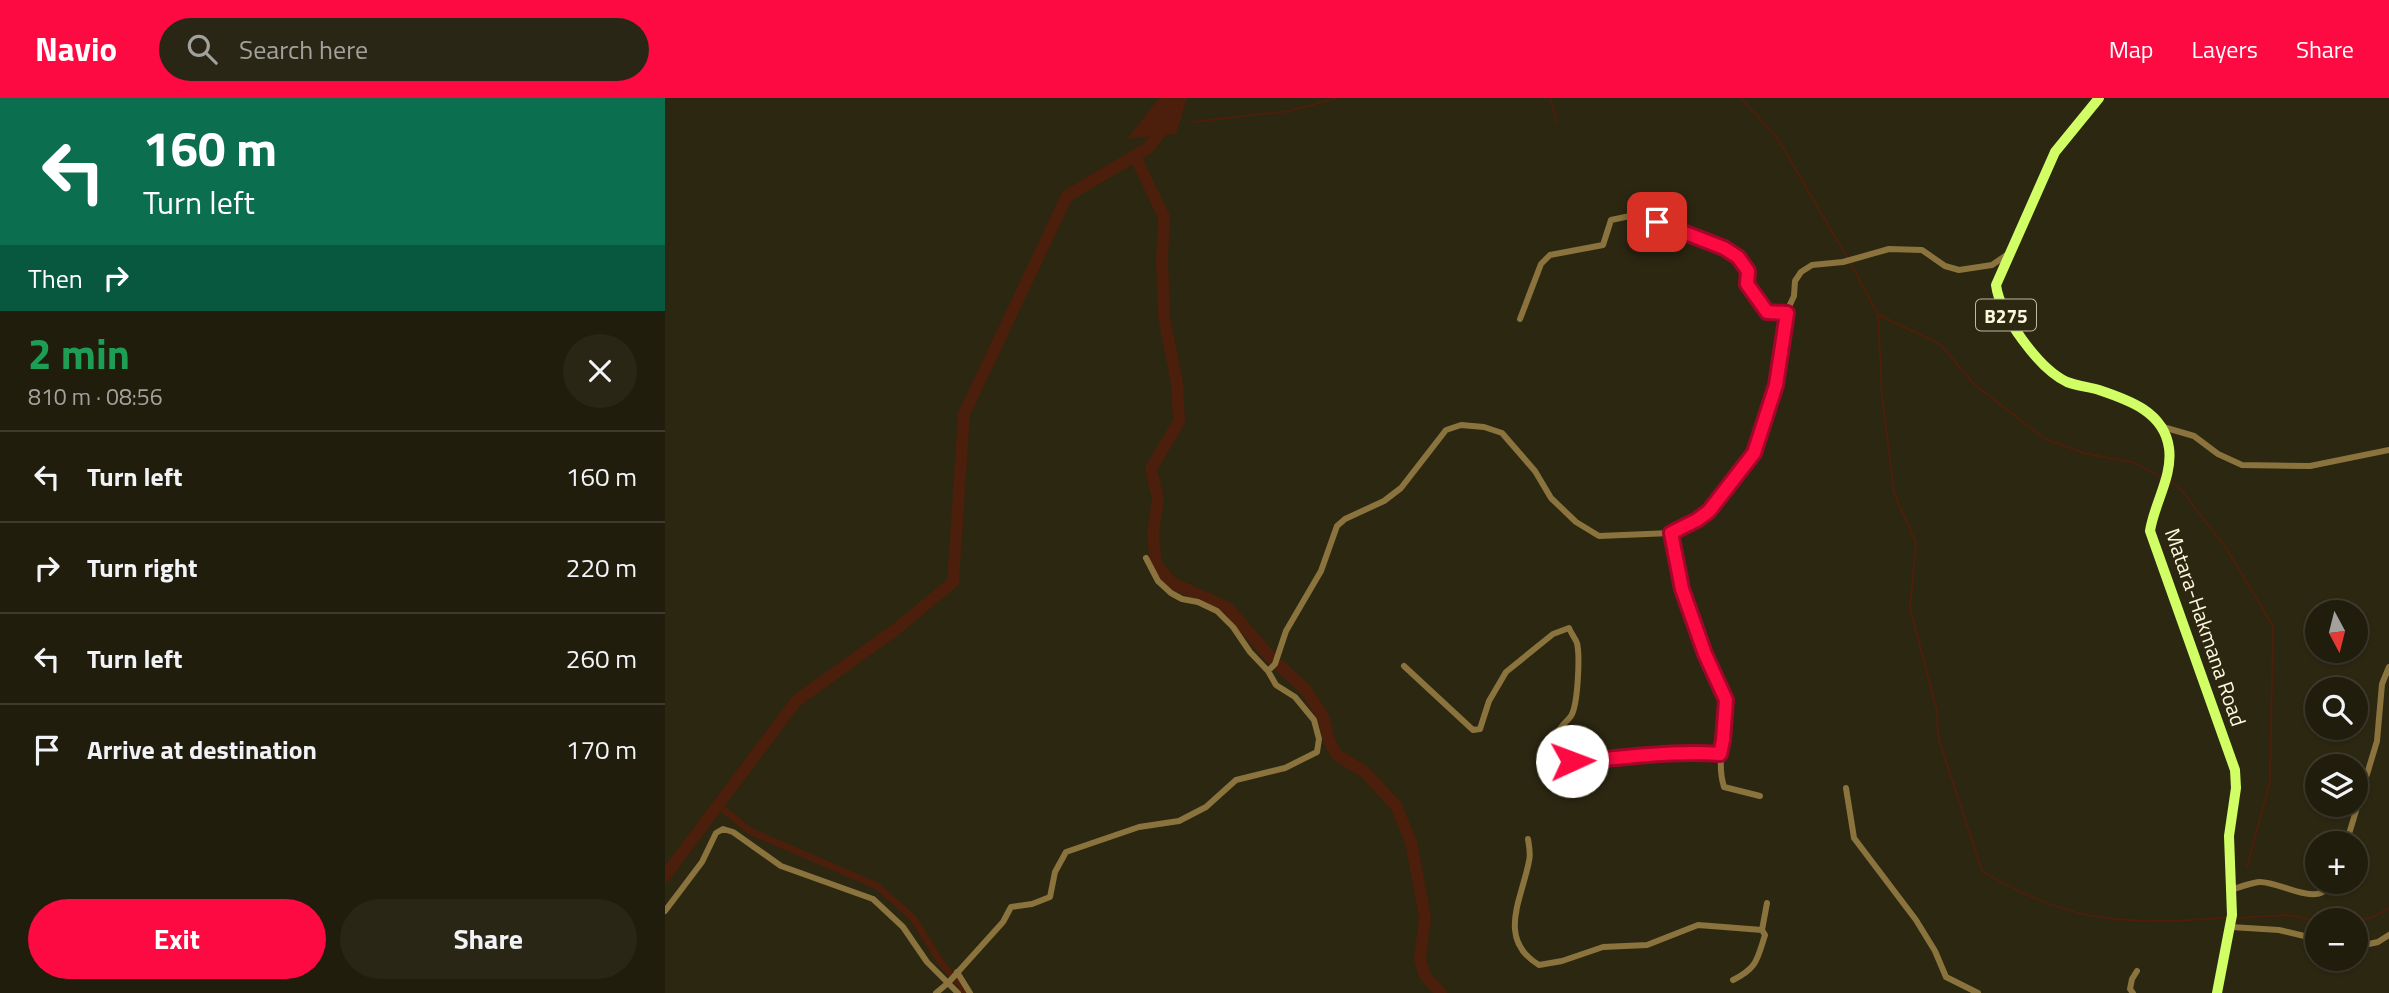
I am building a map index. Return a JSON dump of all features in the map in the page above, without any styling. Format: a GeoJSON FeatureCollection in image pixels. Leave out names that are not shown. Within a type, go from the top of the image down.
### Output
{"type":"FeatureCollection","features":[{"type":"Feature","properties":{"kind":"main road","name":"B275"},"geometry":{"type":"LineString","coordinates":[[2099,98],[2055,152],[1996,285],[1998,297],[2025,342],[2048,369],[2067,382],[2099,390],[2129,402],[2151,414],[2164,427]]}},
{"type":"Feature","properties":{"kind":"main road","name":"Matara-Hakmana Road"},"geometry":{"type":"LineString","coordinates":[[2164,427],[2169,449],[2167,472],[2150,531],[2235,770],[2236,788],[2229,836],[2232,915],[2217,993]]}},
{"type":"Feature","properties":{"kind":"street"},"geometry":{"type":"LineString","coordinates":[[1520,318],[1541,264],[1550,255],[1603,245],[1611,220],[1630,216],[1657,222],[1724,248],[1738,257],[1748,271],[1747,284],[1767,312],[1787,313]]}},
{"type":"Feature","properties":{"kind":"street"},"geometry":{"type":"LineString","coordinates":[[1268,671],[1275,664],[1286,631],[1321,570],[1337,526],[1345,519],[1384,501],[1401,488],[1446,430],[1461,425],[1484,427],[1502,433],[1535,471],[1551,498],[1576,523],[1599,536],[1671,533],[1709,511],[1754,453],[1776,385],[1787,313],[1794,296],[1795,281],[1801,272],[1812,265],[1906,248],[1922,250],[1945,266],[1959,270],[1992,265],[2009,253]]}},
{"type":"Feature","properties":{"kind":"street"},"geometry":{"type":"LineString","coordinates":[[2164,427],[2193,436],[2218,454],[2242,465],[2310,466],[2389,450]]}},
{"type":"Feature","properties":{"kind":"street"},"geometry":{"type":"LineString","coordinates":[[1671,533],[1682,589],[1705,654],[1726,700],[1720,754],[1724,787],[1760,796]]}},
{"type":"Feature","properties":{"kind":"street"},"geometry":{"type":"LineString","coordinates":[[936,993],[1003,922],[1011,907],[1033,904],[1050,897],[1055,872],[1066,852],[1139,827],[1179,821],[1206,807],[1236,780],[1285,768],[1317,752],[1319,739],[1314,720],[1295,697],[1276,685],[1233,627],[1217,611],[1171,593],[1158,581],[1146,558]]}},
{"type":"Feature","properties":{"kind":"street"},"geometry":{"type":"LineString","coordinates":[[1403,666],[1476,731],[1480,729],[1489,701],[1506,671],[1553,634],[1569,628],[1577,644],[1578,664],[1572,714],[1558,734],[1565,744],[1567,756],[1572,761],[1674,752],[1720,754]]}},
{"type":"Feature","properties":{"kind":"street"},"geometry":{"type":"LineString","coordinates":[[2350,831],[2377,741],[2382,684],[2389,667]]}},
{"type":"Feature","properties":{"kind":"street"},"geometry":{"type":"LineString","coordinates":[[1846,788],[1854,838],[1916,920],[1947,977],[1978,993]]}},
{"type":"Feature","properties":{"kind":"street"},"geometry":{"type":"LineString","coordinates":[[665,911],[702,862],[716,833],[723,829],[733,832],[781,866],[873,898],[903,927],[927,962],[953,978],[970,993]]}},
{"type":"Feature","properties":{"kind":"street"},"geometry":{"type":"LineString","coordinates":[[1528,839],[1530,859],[1514,920],[1519,946],[1526,957],[1539,965],[1562,961],[1603,947],[1647,945],[1698,925],[1762,930]]}},
{"type":"Feature","properties":{"kind":"street"},"geometry":{"type":"LineString","coordinates":[[2231,890],[2260,882],[2305,893]]}},
{"type":"Feature","properties":{"kind":"street"},"geometry":{"type":"LineString","coordinates":[[1733,980],[1748,972],[1757,962],[1765,935],[1762,930],[1767,904]]}},
{"type":"Feature","properties":{"kind":"street"},"geometry":{"type":"LineString","coordinates":[[2231,927],[2279,929],[2305,936]]}},
{"type":"Feature","properties":{"kind":"street"},"geometry":{"type":"LineString","coordinates":[[2368,944],[2378,942],[2389,934]]}},
{"type":"Feature","properties":{"kind":"street"},"geometry":{"type":"LineString","coordinates":[[2133,993],[2130,989],[2137,971]]}},
{"type":"Feature","properties":{"kind":"street"},"geometry":{"type":"LineString","coordinates":[[953,978],[958,993]]}},
{"type":"Feature","properties":{"kind":"shaded area"},"geometry":{"type":"Polygon","coordinates":[[[1159,98],[1187,98],[1176,134],[1127,139],[1159,98]]]}},
{"type":"Feature","properties":{"kind":"waterway"},"geometry":{"type":"LineString","coordinates":[[665,876],[796,701],[895,630],[953,582],[964,414],[1067,196],[1148,148],[1170,121],[1175,98]]}},
{"type":"Feature","properties":{"kind":"waterway"},"geometry":{"type":"LineString","coordinates":[[1192,122],[1290,111],[1337,98]]}},
{"type":"Feature","properties":{"kind":"waterway"},"geometry":{"type":"LineString","coordinates":[[1550,98],[1557,122]]}},
{"type":"Feature","properties":{"kind":"waterway"},"geometry":{"type":"LineString","coordinates":[[1741,98],[1778,139],[1848,259]]}},
{"type":"Feature","properties":{"kind":"waterway"},"geometry":{"type":"LineString","coordinates":[[1135,156],[1164,217],[1164,317],[1177,383],[1179,421],[1151,469],[1158,499],[1153,534],[1156,564],[1172,583],[1228,608],[1272,659]]}},
{"type":"Feature","properties":{"kind":"waterway"},"geometry":{"type":"LineString","coordinates":[[1851,264],[1878,315],[1882,395],[1894,493],[1916,543],[1910,608],[1937,711],[1938,735],[1982,871],[2042,901],[2074,912],[2122,920],[2226,918]]}},
{"type":"Feature","properties":{"kind":"waterway"},"geometry":{"type":"LineString","coordinates":[[1879,315],[1940,344],[1975,385],[2045,439],[2084,453],[2135,463],[2162,478]]}},
{"type":"Feature","properties":{"kind":"waterway"},"geometry":{"type":"LineString","coordinates":[[2170,482],[2179,487],[2226,548],[2273,626],[2270,781],[2247,867]]}},
{"type":"Feature","properties":{"kind":"waterway"},"geometry":{"type":"LineString","coordinates":[[1280,666],[1305,689],[1323,716],[1330,743],[1337,755],[1365,772],[1396,806],[1411,842],[1425,917],[1420,959],[1425,976],[1441,993]]}},
{"type":"Feature","properties":{"kind":"waterway"},"geometry":{"type":"LineString","coordinates":[[718,805],[750,831],[877,886],[913,918],[964,993]]}},
{"type":"Feature","properties":{"kind":"waterway"},"geometry":{"type":"LineString","coordinates":[[2368,918],[2389,908]]}},
{"type":"Feature","properties":{"kind":"waterway"},"geometry":{"type":"LineString","coordinates":[[2235,918],[2289,915],[2305,918]]}},
{"type":"Feature","properties":{"kind":"route"},"geometry":{"type":"LineString","coordinates":[[1572,761],[1674,752],[1720,754],[1723,740],[1726,700],[1705,654],[1682,589],[1671,533],[1709,511],[1754,453],[1776,385],[1787,313],[1767,312],[1747,284],[1748,271],[1738,257],[1724,248],[1657,222]]}}]}
